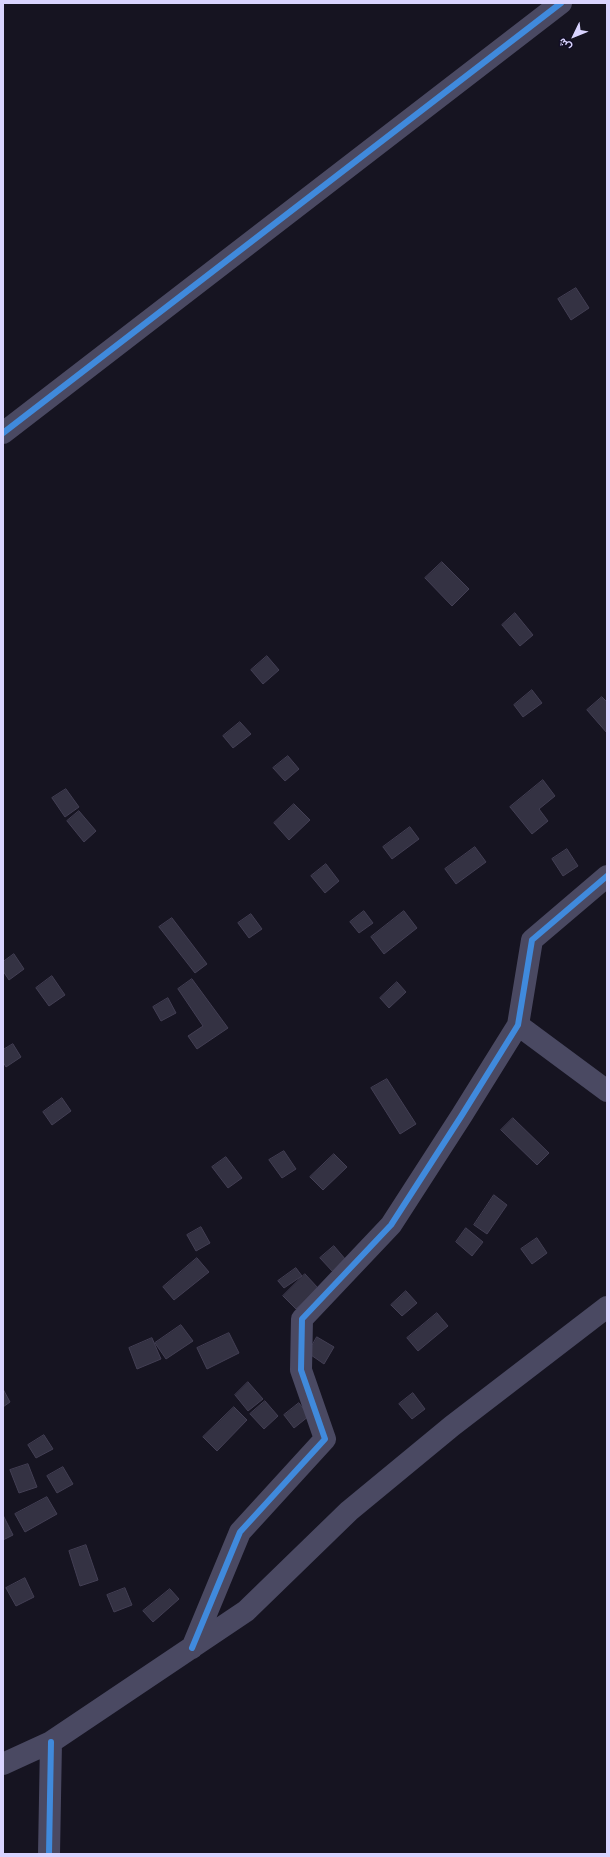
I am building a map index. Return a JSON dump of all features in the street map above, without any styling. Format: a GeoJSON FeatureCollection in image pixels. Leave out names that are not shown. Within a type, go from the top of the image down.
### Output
{"type":"FeatureCollection","features":[{"type":"Feature","properties":{"kind":"street"},"geometry":{"type":"LineString","coordinates":[[3,433],[561,3]]}},
{"type":"Feature","properties":{"kind":"street"},"geometry":{"type":"LineString","coordinates":[[192,1648],[240,1532],[325,1439],[301,1370],[302,1319],[391,1225],[518,1025],[532,940],[607,876]]}},
{"type":"Feature","properties":{"kind":"street"},"geometry":{"type":"LineString","coordinates":[[518,1025],[607,1091]]}},
{"type":"Feature","properties":{"kind":"street"},"geometry":{"type":"LineString","coordinates":[[3,1764],[51,1742],[246,1612],[350,1511],[452,1426],[607,1307]]}},
{"type":"Feature","properties":{"kind":"street"},"geometry":{"type":"LineString","coordinates":[[49,1854],[51,1742]]}},
{"type":"Feature","properties":{"kind":"building"},"geometry":{"type":"Polygon","coordinates":[[[576,288],[589,308],[571,320],[558,299],[576,288]]]}},
{"type":"Feature","properties":{"kind":"building"},"geometry":{"type":"Polygon","coordinates":[[[442,562],[469,589],[452,606],[425,578],[442,562]]]}},
{"type":"Feature","properties":{"kind":"building"},"geometry":{"type":"Polygon","coordinates":[[[515,613],[533,635],[520,646],[502,625],[515,613]]]}},
{"type":"Feature","properties":{"kind":"building"},"geometry":{"type":"Polygon","coordinates":[[[267,656],[279,670],[263,684],[251,670],[267,656]]]}},
{"type":"Feature","properties":{"kind":"building"},"geometry":{"type":"Polygon","coordinates":[[[532,690],[542,703],[523,717],[514,705],[532,690]]]}},
{"type":"Feature","properties":{"kind":"building"},"geometry":{"type":"Polygon","coordinates":[[[602,697],[607,702],[607,733],[587,710],[602,697]]]}},
{"type":"Feature","properties":{"kind":"building"},"geometry":{"type":"Polygon","coordinates":[[[240,722],[251,734],[233,748],[223,736],[240,722]]]}},
{"type":"Feature","properties":{"kind":"building"},"geometry":{"type":"Polygon","coordinates":[[[288,756],[299,769],[285,781],[273,768],[288,756]]]}},
{"type":"Feature","properties":{"kind":"building"},"geometry":{"type":"Polygon","coordinates":[[[543,780],[555,796],[539,809],[548,821],[532,834],[510,807],[543,780]]]}},
{"type":"Feature","properties":{"kind":"building"},"geometry":{"type":"Polygon","coordinates":[[[66,789],[79,807],[65,817],[52,798],[66,789]]]}},
{"type":"Feature","properties":{"kind":"building"},"geometry":{"type":"Polygon","coordinates":[[[294,804],[310,820],[289,840],[274,823],[294,804]]]}},
{"type":"Feature","properties":{"kind":"building"},"geometry":{"type":"Polygon","coordinates":[[[79,811],[96,831],[84,842],[67,821],[79,811]]]}},
{"type":"Feature","properties":{"kind":"building"},"geometry":{"type":"Polygon","coordinates":[[[410,827],[419,839],[392,859],[383,847],[410,827]]]}},
{"type":"Feature","properties":{"kind":"building"},"geometry":{"type":"Polygon","coordinates":[[[475,847],[486,862],[456,884],[445,869],[475,847]]]}},
{"type":"Feature","properties":{"kind":"building"},"geometry":{"type":"Polygon","coordinates":[[[567,849],[578,866],[563,876],[552,859],[567,849]]]}},
{"type":"Feature","properties":{"kind":"building"},"geometry":{"type":"Polygon","coordinates":[[[326,864],[339,881],[325,893],[311,876],[326,864]]]}},
{"type":"Feature","properties":{"kind":"building"},"geometry":{"type":"Polygon","coordinates":[[[364,911],[373,923],[359,933],[350,922],[364,911]]]}},
{"type":"Feature","properties":{"kind":"building"},"geometry":{"type":"Polygon","coordinates":[[[404,911],[417,928],[384,954],[371,937],[404,911]]]}},
{"type":"Feature","properties":{"kind":"building"},"geometry":{"type":"Polygon","coordinates":[[[251,914],[262,929],[249,938],[238,923],[251,914]]]}},
{"type":"Feature","properties":{"kind":"building"},"geometry":{"type":"Polygon","coordinates":[[[172,918],[207,964],[195,973],[159,927],[172,918]]]}},
{"type":"Feature","properties":{"kind":"building"},"geometry":{"type":"Polygon","coordinates":[[[14,954],[24,969],[9,980],[3,971],[3,962],[14,954]]]}},
{"type":"Feature","properties":{"kind":"building"},"geometry":{"type":"Polygon","coordinates":[[[52,976],[65,995],[49,1006],[36,988],[52,976]]]}},
{"type":"Feature","properties":{"kind":"building"},"geometry":{"type":"Polygon","coordinates":[[[192,979],[228,1028],[197,1049],[188,1036],[203,1026],[178,989],[192,979]]]}},
{"type":"Feature","properties":{"kind":"building"},"geometry":{"type":"Polygon","coordinates":[[[397,982],[406,992],[389,1008],[380,998],[397,982]]]}},
{"type":"Feature","properties":{"kind":"building"},"geometry":{"type":"Polygon","coordinates":[[[168,998],[176,1013],[161,1021],[153,1007],[168,998]]]}},
{"type":"Feature","properties":{"kind":"building"},"geometry":{"type":"Polygon","coordinates":[[[13,1044],[21,1057],[6,1067],[3,1062],[3,1050],[13,1044]]]}},
{"type":"Feature","properties":{"kind":"building"},"geometry":{"type":"Polygon","coordinates":[[[387,1079],[416,1124],[400,1134],[371,1088],[387,1079]]]}},
{"type":"Feature","properties":{"kind":"building"},"geometry":{"type":"Polygon","coordinates":[[[62,1098],[71,1111],[52,1125],[43,1112],[62,1098]]]}},
{"type":"Feature","properties":{"kind":"building"},"geometry":{"type":"Polygon","coordinates":[[[513,1118],[549,1153],[537,1165],[501,1130],[513,1118]]]}},
{"type":"Feature","properties":{"kind":"building"},"geometry":{"type":"Polygon","coordinates":[[[284,1151],[296,1169],[282,1178],[269,1160],[284,1151]]]}},
{"type":"Feature","properties":{"kind":"building"},"geometry":{"type":"Polygon","coordinates":[[[334,1154],[347,1167],[323,1190],[310,1177],[334,1154]]]}},
{"type":"Feature","properties":{"kind":"building"},"geometry":{"type":"Polygon","coordinates":[[[226,1157],[242,1178],[228,1188],[212,1167],[226,1157]]]}},
{"type":"Feature","properties":{"kind":"building"},"geometry":{"type":"Polygon","coordinates":[[[494,1195],[507,1205],[487,1234],[474,1225],[494,1195]]]}},
{"type":"Feature","properties":{"kind":"building"},"geometry":{"type":"Polygon","coordinates":[[[201,1227],[210,1243],[196,1251],[187,1235],[201,1227]]]}},
{"type":"Feature","properties":{"kind":"building"},"geometry":{"type":"Polygon","coordinates":[[[466,1228],[483,1242],[472,1256],[456,1242],[466,1228]]]}},
{"type":"Feature","properties":{"kind":"building"},"geometry":{"type":"Polygon","coordinates":[[[537,1238],[547,1253],[532,1264],[521,1249],[537,1238]]]}},
{"type":"Feature","properties":{"kind":"building"},"geometry":{"type":"Polygon","coordinates":[[[334,1246],[346,1260],[333,1272],[320,1258],[334,1246]]]}},
{"type":"Feature","properties":{"kind":"building"},"geometry":{"type":"Polygon","coordinates":[[[197,1258],[209,1272],[174,1300],[163,1287],[197,1258]]]}},
{"type":"Feature","properties":{"kind":"building"},"geometry":{"type":"Polygon","coordinates":[[[296,1268],[302,1276],[284,1288],[278,1281],[296,1268]]]}},
{"type":"Feature","properties":{"kind":"building"},"geometry":{"type":"Polygon","coordinates":[[[305,1274],[318,1288],[296,1309],[283,1296],[305,1274]]]}},
{"type":"Feature","properties":{"kind":"building"},"geometry":{"type":"Polygon","coordinates":[[[406,1291],[417,1303],[402,1316],[391,1305],[406,1291]]]}},
{"type":"Feature","properties":{"kind":"building"},"geometry":{"type":"Polygon","coordinates":[[[437,1313],[448,1326],[418,1351],[407,1338],[437,1313]]]}},
{"type":"Feature","properties":{"kind":"building"},"geometry":{"type":"Polygon","coordinates":[[[181,1325],[193,1341],[166,1359],[155,1343],[181,1325]]]}},
{"type":"Feature","properties":{"kind":"building"},"geometry":{"type":"Polygon","coordinates":[[[229,1333],[239,1353],[207,1369],[197,1348],[229,1333]]]}},
{"type":"Feature","properties":{"kind":"building"},"geometry":{"type":"Polygon","coordinates":[[[317,1337],[334,1347],[324,1364],[308,1353],[317,1337]]]}},
{"type":"Feature","properties":{"kind":"building"},"geometry":{"type":"Polygon","coordinates":[[[152,1338],[161,1359],[137,1369],[129,1348],[152,1338]]]}},
{"type":"Feature","properties":{"kind":"building"},"geometry":{"type":"Polygon","coordinates":[[[248,1382],[263,1399],[248,1411],[235,1395],[248,1382]]]}},
{"type":"Feature","properties":{"kind":"building"},"geometry":{"type":"Polygon","coordinates":[[[3,1389],[10,1402],[3,1407],[3,1389]]]}},
{"type":"Feature","properties":{"kind":"building"},"geometry":{"type":"Polygon","coordinates":[[[413,1393],[425,1409],[412,1419],[399,1404],[413,1393]]]}},
{"type":"Feature","properties":{"kind":"building"},"geometry":{"type":"Polygon","coordinates":[[[265,1401],[278,1416],[264,1429],[250,1414],[265,1401]]]}},
{"type":"Feature","properties":{"kind":"building"},"geometry":{"type":"Polygon","coordinates":[[[299,1403],[309,1416],[294,1428],[284,1415],[299,1403]]]}},
{"type":"Feature","properties":{"kind":"building"},"geometry":{"type":"Polygon","coordinates":[[[234,1407],[247,1420],[217,1451],[203,1437],[234,1407]]]}},
{"type":"Feature","properties":{"kind":"building"},"geometry":{"type":"Polygon","coordinates":[[[44,1435],[53,1449],[36,1458],[28,1445],[44,1435]]]}},
{"type":"Feature","properties":{"kind":"building"},"geometry":{"type":"Polygon","coordinates":[[[28,1464],[37,1487],[19,1493],[10,1470],[28,1464]]]}},
{"type":"Feature","properties":{"kind":"building"},"geometry":{"type":"Polygon","coordinates":[[[63,1467],[73,1484],[57,1493],[47,1476],[63,1467]]]}},
{"type":"Feature","properties":{"kind":"building"},"geometry":{"type":"Polygon","coordinates":[[[47,1497],[57,1514],[25,1532],[15,1514],[47,1497]]]}},
{"type":"Feature","properties":{"kind":"building"},"geometry":{"type":"Polygon","coordinates":[[[3,1515],[13,1535],[3,1540],[3,1515]]]}},
{"type":"Feature","properties":{"kind":"building"},"geometry":{"type":"Polygon","coordinates":[[[86,1545],[98,1580],[80,1586],[69,1551],[86,1545]]]}},
{"type":"Feature","properties":{"kind":"building"},"geometry":{"type":"Polygon","coordinates":[[[25,1578],[34,1597],[16,1606],[6,1588],[25,1578]]]}},
{"type":"Feature","properties":{"kind":"building"},"geometry":{"type":"Polygon","coordinates":[[[125,1588],[132,1605],[114,1612],[107,1595],[125,1588]]]}},
{"type":"Feature","properties":{"kind":"building"},"geometry":{"type":"Polygon","coordinates":[[[170,1589],[179,1599],[153,1622],[143,1611],[170,1589]]]}},
{"type":"Feature","properties":{"kind":"cycle path"},"geometry":{"type":"LineString","coordinates":[[3,433],[561,3]]}},
{"type":"Feature","properties":{"kind":"cycle path"},"geometry":{"type":"LineString","coordinates":[[192,1648],[240,1532],[325,1439],[301,1370],[302,1319],[391,1225],[518,1025],[532,940],[607,876]]}},
{"type":"Feature","properties":{"kind":"cycle path"},"geometry":{"type":"LineString","coordinates":[[49,1854],[51,1742]]}}]}
